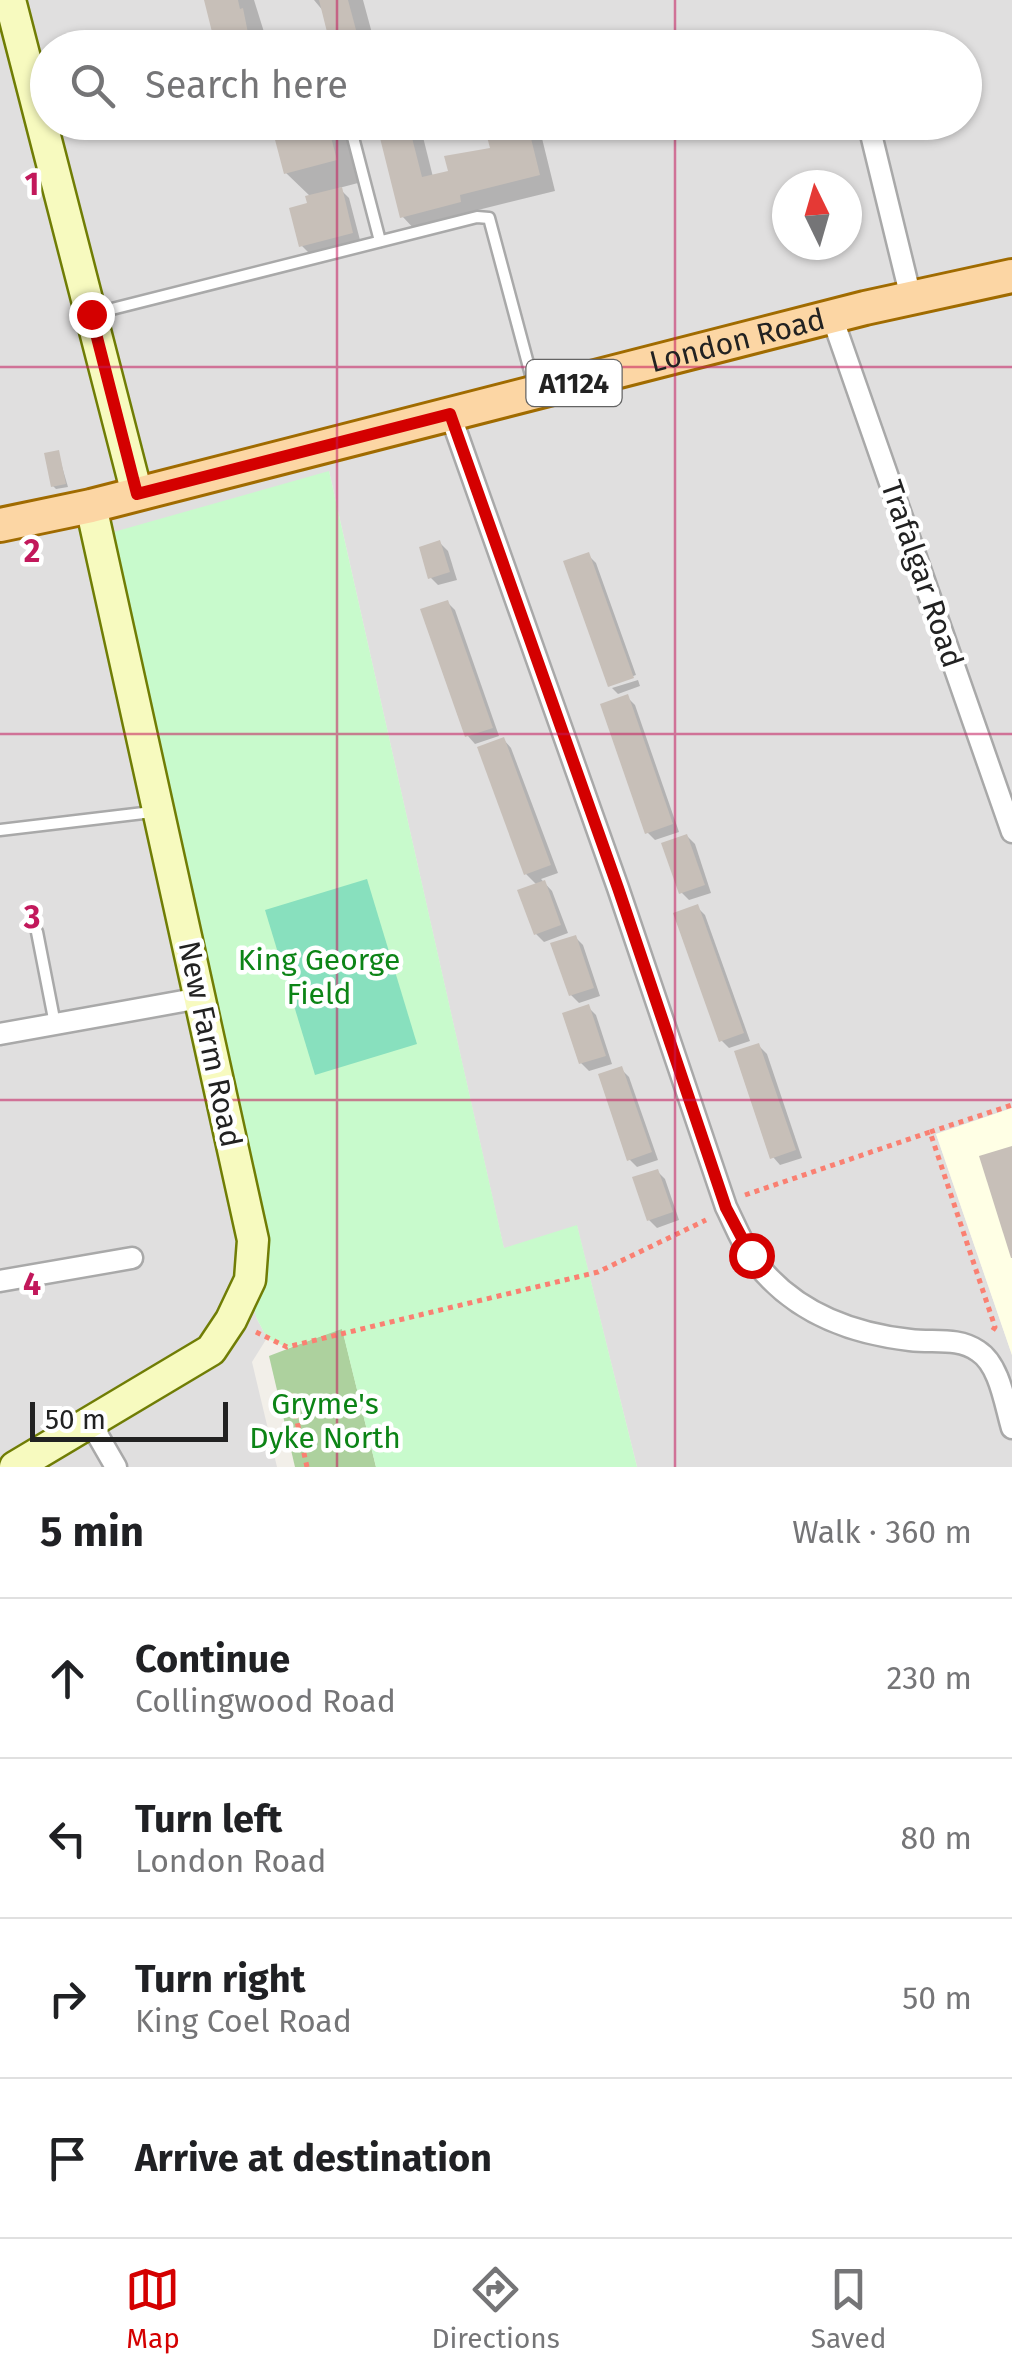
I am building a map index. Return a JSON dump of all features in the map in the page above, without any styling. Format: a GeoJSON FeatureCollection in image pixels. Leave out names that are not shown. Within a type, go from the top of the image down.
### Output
{"type":"FeatureCollection","features":[{"type":"Feature","properties":{"kind":"main road","name":"London Road"},"geometry":{"type":"LineString","coordinates":[[0,526],[832,317],[1012,276]]}},
{"type":"Feature","properties":{"kind":"street"},"geometry":{"type":"LineString","coordinates":[[10,0],[30,78]]}},
{"type":"Feature","properties":{"kind":"street"},"geometry":{"type":"LineString","coordinates":[[46,140],[137,494]]}},
{"type":"Feature","properties":{"kind":"street"},"geometry":{"type":"LineString","coordinates":[[872,140],[912,298]]}},
{"type":"Feature","properties":{"kind":"street","name":"Trafalgar Road"},"geometry":{"type":"LineString","coordinates":[[832,317],[1012,832]]}},
{"type":"Feature","properties":{"kind":"street"},"geometry":{"type":"LineString","coordinates":[[450,414],[618,888],[726,1208],[751,1255],[782,1292],[828,1322],[871,1335],[960,1342],[981,1352],[993,1369],[1012,1428]]}},
{"type":"Feature","properties":{"kind":"street","name":"New Farm Road"},"geometry":{"type":"LineString","coordinates":[[15,1467],[211,1350],[250,1280],[253,1240],[91,506]]}},
{"type":"Feature","properties":{"kind":"street"},"geometry":{"type":"LineString","coordinates":[[0,1034],[200,998]]}},
{"type":"Feature","properties":{"kind":"street"},"geometry":{"type":"LineString","coordinates":[[0,1281],[132,1258]]}},
{"type":"Feature","properties":{"kind":"street"},"geometry":{"type":"LineString","coordinates":[[90,1422],[116,1467]]}},
{"type":"Feature","properties":{"kind":"lane"},"geometry":{"type":"LineString","coordinates":[[354,140],[380,241]]}},
{"type":"Feature","properties":{"kind":"lane"},"geometry":{"type":"LineString","coordinates":[[91,314],[477,217],[489,218],[536,393]]}},
{"type":"Feature","properties":{"kind":"lane"},"geometry":{"type":"LineString","coordinates":[[0,830],[158,811]]}},
{"type":"Feature","properties":{"kind":"lane"},"geometry":{"type":"LineString","coordinates":[[37,932],[56,1024]]}},
{"type":"Feature","properties":{"kind":"path"},"geometry":{"type":"LineString","coordinates":[[231,1320],[287,1347],[598,1272],[696,1226],[751,1192],[1012,1104]]}},
{"type":"Feature","properties":{"kind":"path"},"geometry":{"type":"LineString","coordinates":[[930,1132],[995,1327],[981,1352]]}},
{"type":"Feature","properties":{"kind":"path"},"geometry":{"type":"LineString","coordinates":[[291,1394],[306,1467]]}},
{"type":"Feature","properties":{"kind":"shaded area"},"geometry":{"type":"Polygon","coordinates":[[[0,0],[1012,0],[1012,1108],[936,1134],[1012,1355],[1012,1467],[637,1467],[577,1226],[504,1249],[329,471],[256,1317],[267,1338],[252,1362],[277,1467],[0,1467],[0,0]]]}},
{"type":"Feature","properties":{"kind":"shaded area"},"geometry":{"type":"Polygon","coordinates":[[[1012,1108],[1012,1355],[936,1134],[1012,1108]]]}},
{"type":"Feature","properties":{"kind":"green space","name":"King George Field"},"geometry":{"type":"Polygon","coordinates":[[[329,471],[504,1248],[577,1225],[637,1467],[376,1467],[342,1329],[288,1348],[267,1338],[256,1317],[110,533],[329,471]]]}},
{"type":"Feature","properties":{"kind":"green space"},"geometry":{"type":"Polygon","coordinates":[[[367,879],[417,1044],[315,1075],[265,910],[367,879]]]}},
{"type":"Feature","properties":{"kind":"green space","name":"Gryme's Dyke North"},"geometry":{"type":"Polygon","coordinates":[[[342,1328],[376,1467],[295,1467],[269,1356],[342,1328]]]}},
{"type":"Feature","properties":{"kind":"building"},"geometry":{"type":"Polygon","coordinates":[[[204,0],[238,0],[247,30],[212,30],[204,0]]]}},
{"type":"Feature","properties":{"kind":"building"},"geometry":{"type":"Polygon","coordinates":[[[319,0],[348,0],[356,30],[326,30],[319,0]]]}},
{"type":"Feature","properties":{"kind":"building"},"geometry":{"type":"Polygon","coordinates":[[[275,140],[332,140],[337,160],[284,174],[275,140]]]}},
{"type":"Feature","properties":{"kind":"building"},"geometry":{"type":"Polygon","coordinates":[[[380,140],[413,140],[422,177],[448,171],[444,156],[490,148],[488,140],[531,140],[540,175],[460,195],[461,202],[400,218],[380,140]]]}},
{"type":"Feature","properties":{"kind":"building"},"geometry":{"type":"Polygon","coordinates":[[[342,187],[353,233],[299,247],[289,208],[307,203],[305,196],[342,187]]]}},
{"type":"Feature","properties":{"kind":"building"},"geometry":{"type":"Polygon","coordinates":[[[59,450],[66,484],[51,487],[44,453],[59,450]]]}},
{"type":"Feature","properties":{"kind":"building"},"geometry":{"type":"Polygon","coordinates":[[[440,540],[450,572],[428,579],[419,547],[440,540]]]}},
{"type":"Feature","properties":{"kind":"building"},"geometry":{"type":"Polygon","coordinates":[[[589,552],[634,678],[608,687],[563,561],[589,552]]]}},
{"type":"Feature","properties":{"kind":"building"},"geometry":{"type":"Polygon","coordinates":[[[448,600],[493,728],[465,737],[420,609],[448,600]]]}},
{"type":"Feature","properties":{"kind":"building"},"geometry":{"type":"Polygon","coordinates":[[[628,694],[673,824],[645,834],[600,704],[628,694]]]}},
{"type":"Feature","properties":{"kind":"building"},"geometry":{"type":"Polygon","coordinates":[[[504,737],[551,865],[524,875],[477,747],[504,737]]]}},
{"type":"Feature","properties":{"kind":"building"},"geometry":{"type":"Polygon","coordinates":[[[687,834],[705,885],[679,894],[661,843],[687,834]]]}},
{"type":"Feature","properties":{"kind":"building"},"geometry":{"type":"Polygon","coordinates":[[[545,880],[561,925],[534,935],[517,890],[545,880]]]}},
{"type":"Feature","properties":{"kind":"building"},"geometry":{"type":"Polygon","coordinates":[[[698,904],[744,1033],[719,1042],[673,913],[698,904]]]}},
{"type":"Feature","properties":{"kind":"building"},"geometry":{"type":"Polygon","coordinates":[[[576,935],[594,988],[569,996],[550,943],[576,935]]]}},
{"type":"Feature","properties":{"kind":"building"},"geometry":{"type":"Polygon","coordinates":[[[589,1004],[606,1056],[579,1064],[562,1013],[589,1004]]]}},
{"type":"Feature","properties":{"kind":"building"},"geometry":{"type":"Polygon","coordinates":[[[759,1043],[796,1150],[770,1159],[734,1051],[759,1043]]]}},
{"type":"Feature","properties":{"kind":"building"},"geometry":{"type":"Polygon","coordinates":[[[622,1066],[652,1152],[627,1161],[598,1074],[622,1066]]]}},
{"type":"Feature","properties":{"kind":"building"},"geometry":{"type":"Polygon","coordinates":[[[1012,1146],[1012,1258],[1011,1258],[979,1156],[1012,1146]]]}},
{"type":"Feature","properties":{"kind":"building"},"geometry":{"type":"Polygon","coordinates":[[[658,1169],[673,1212],[647,1221],[632,1177],[658,1169]]]}},
{"type":"Feature","properties":{"kind":"route"},"geometry":{"type":"LineString","coordinates":[[91,314],[137,494],[450,414],[618,888],[726,1208],[751,1255]]}}]}
